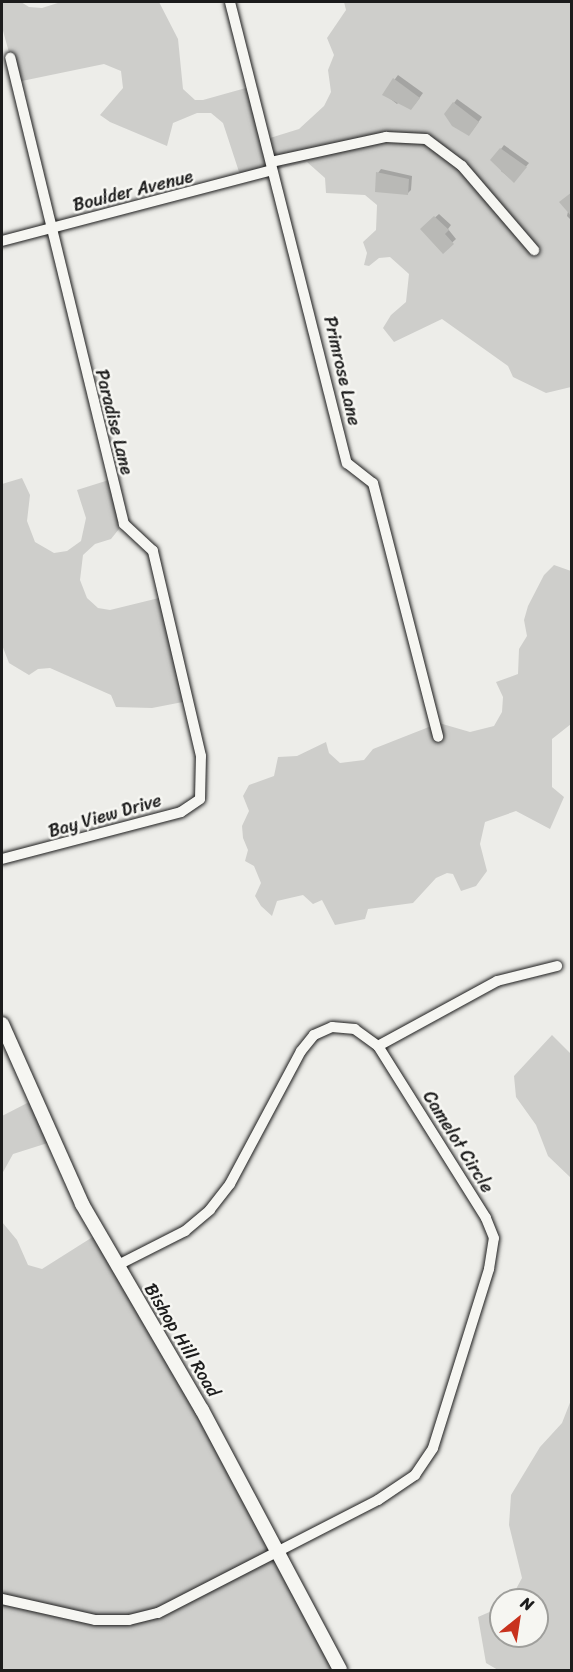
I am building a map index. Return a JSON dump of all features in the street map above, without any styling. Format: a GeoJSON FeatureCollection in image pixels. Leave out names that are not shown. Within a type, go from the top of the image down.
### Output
{"type":"FeatureCollection","features":[{"type":"Feature","properties":{"kind":"street","name":"Primrose Lane"},"geometry":{"type":"LineString","coordinates":[[230,2],[271,166],[315,327],[347,464],[373,483],[438,738]]}},
{"type":"Feature","properties":{"kind":"street","name":"Paradise Lane"},"geometry":{"type":"LineString","coordinates":[[10,58],[49,230],[124,524],[153,551],[201,756],[200,784]]}},
{"type":"Feature","properties":{"kind":"street","name":"Boulder Avenue"},"geometry":{"type":"LineString","coordinates":[[2,241],[49,230],[271,166],[386,137],[426,140],[462,166],[534,249]]}},
{"type":"Feature","properties":{"kind":"street","name":"Bay View Drive"},"geometry":{"type":"LineString","coordinates":[[2,859],[180,812],[200,799],[200,784]]}},
{"type":"Feature","properties":{"kind":"street"},"geometry":{"type":"LineString","coordinates":[[378,1047],[497,981],[557,966]]}},
{"type":"Feature","properties":{"kind":"street","name":"Bishop Hill Road"},"geometry":{"type":"LineString","coordinates":[[2,1024],[63,1165],[116,1266],[202,1410],[340,1671]]}},
{"type":"Feature","properties":{"kind":"street","name":"Camelot Circle"},"geometry":{"type":"LineString","coordinates":[[2,1599],[95,1620],[129,1620],[158,1613],[277,1549],[378,1500],[415,1475],[433,1448],[489,1269],[494,1238],[486,1218],[378,1047],[355,1029],[332,1027],[314,1035],[301,1052],[230,1184],[210,1210],[185,1231],[116,1266]]}},
{"type":"Feature","properties":{"kind":"shaded area"},"geometry":{"type":"Polygon","coordinates":[[[2,2],[21,2],[29,7],[42,8],[61,2],[159,2],[178,39],[183,89],[195,100],[203,100],[253,86],[270,138],[299,129],[324,106],[331,92],[328,70],[334,55],[327,38],[346,10],[344,2],[571,2],[571,387],[546,393],[513,377],[508,366],[442,319],[394,342],[383,328],[391,315],[406,302],[409,274],[390,257],[379,258],[369,266],[364,265],[367,253],[363,242],[376,230],[377,205],[365,195],[326,193],[325,178],[307,162],[241,178],[223,123],[211,113],[197,113],[173,123],[167,146],[110,122],[100,115],[123,88],[121,71],[104,64],[17,82],[2,27],[2,2]]]}},
{"type":"Feature","properties":{"kind":"shaded area"},"geometry":{"type":"Polygon","coordinates":[[[22,478],[30,495],[27,521],[35,542],[54,553],[67,551],[81,541],[86,518],[77,490],[112,479],[123,524],[111,539],[95,544],[83,555],[80,580],[87,598],[98,608],[110,610],[163,597],[188,701],[152,708],[116,707],[111,695],[50,668],[38,669],[29,675],[9,663],[2,645],[2,484],[22,478]]]}},
{"type":"Feature","properties":{"kind":"shaded area"},"geometry":{"type":"Polygon","coordinates":[[[554,565],[571,571],[571,724],[552,739],[552,787],[564,797],[550,829],[516,811],[485,822],[480,844],[487,871],[476,886],[461,891],[453,874],[447,873],[436,878],[413,903],[368,909],[365,919],[335,925],[322,900],[313,904],[303,895],[277,901],[272,916],[261,906],[255,896],[261,883],[254,866],[245,861],[248,850],[243,838],[242,826],[249,811],[243,796],[249,785],[274,776],[278,757],[297,756],[326,742],[329,753],[340,763],[364,760],[373,749],[439,723],[470,732],[494,726],[502,712],[503,697],[496,682],[518,674],[519,649],[527,636],[524,620],[528,606],[544,575],[554,565]]]}},
{"type":"Feature","properties":{"kind":"shaded area"},"geometry":{"type":"Polygon","coordinates":[[[552,1035],[571,1054],[571,1178],[548,1156],[536,1125],[516,1097],[514,1076],[552,1035]]]}},
{"type":"Feature","properties":{"kind":"shaded area"},"geometry":{"type":"Polygon","coordinates":[[[35,1099],[54,1141],[13,1154],[2,1174],[2,1116],[35,1099]]]}},
{"type":"Feature","properties":{"kind":"shaded area"},"geometry":{"type":"Polygon","coordinates":[[[2,1222],[17,1240],[28,1265],[42,1269],[99,1233],[342,1670],[2,1670],[2,1222]]]}},
{"type":"Feature","properties":{"kind":"shaded area"},"geometry":{"type":"Polygon","coordinates":[[[571,1400],[571,1670],[498,1670],[486,1663],[478,1617],[489,1612],[489,1648],[549,1648],[549,1588],[517,1588],[522,1578],[509,1525],[511,1495],[540,1447],[562,1423],[571,1400]]]}},
{"type":"Feature","properties":{"kind":"building"},"geometry":{"type":"Polygon","coordinates":[[[393,78],[420,98],[411,110],[382,95],[393,78]]]}},
{"type":"Feature","properties":{"kind":"building"},"geometry":{"type":"Polygon","coordinates":[[[453,102],[479,122],[469,136],[452,126],[444,114],[453,102]]]}},
{"type":"Feature","properties":{"kind":"building"},"geometry":{"type":"Polygon","coordinates":[[[500,148],[527,167],[514,183],[490,160],[500,148]]]}},
{"type":"Feature","properties":{"kind":"building"},"geometry":{"type":"Polygon","coordinates":[[[376,172],[409,179],[408,195],[375,192],[376,172]]]}},
{"type":"Feature","properties":{"kind":"building"},"geometry":{"type":"Polygon","coordinates":[[[572,192],[572,217],[559,202],[572,192]]]}},
{"type":"Feature","properties":{"kind":"building"},"geometry":{"type":"Polygon","coordinates":[[[434,216],[449,230],[445,234],[454,244],[443,254],[420,229],[434,216]]]}}]}
